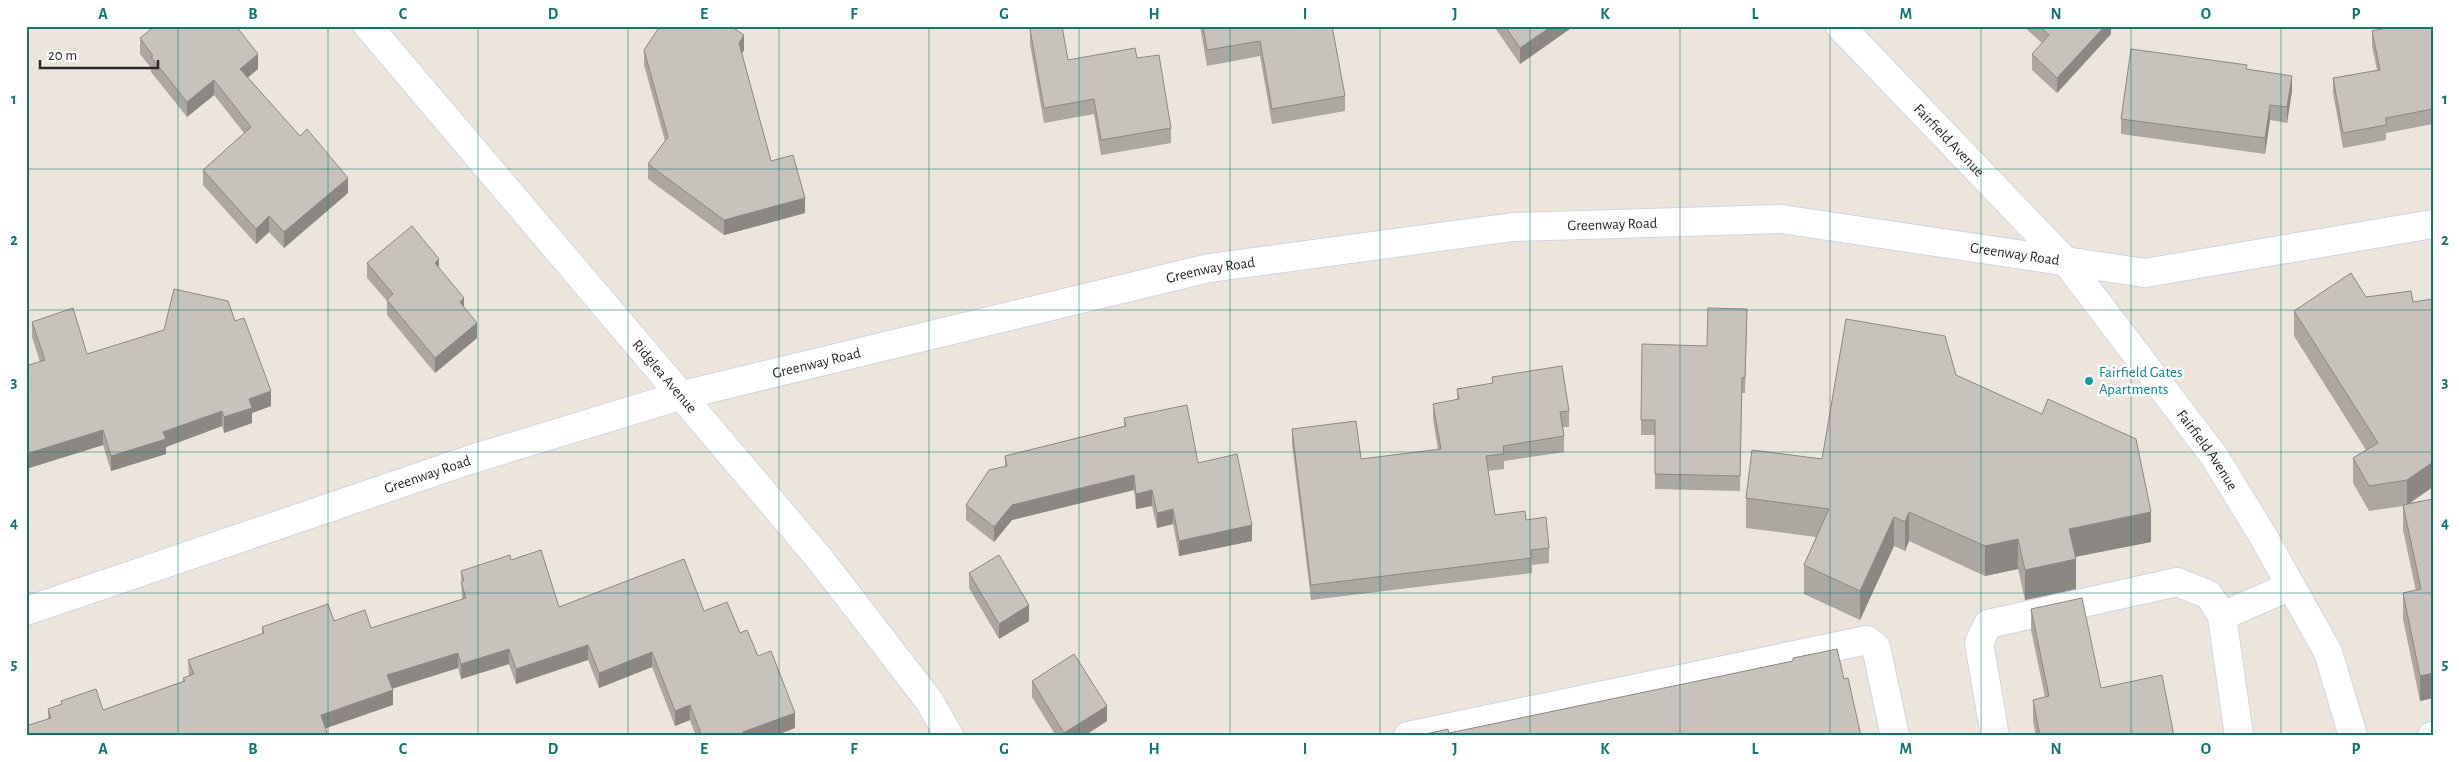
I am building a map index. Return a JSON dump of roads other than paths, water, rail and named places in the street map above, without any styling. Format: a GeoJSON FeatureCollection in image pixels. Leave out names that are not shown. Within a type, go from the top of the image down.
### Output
{"type":"FeatureCollection","features":[{"type":"Feature","properties":{"kind":"street","name":"Ridglea Avenue"},"geometry":{"type":"LineString","coordinates":[[368,26],[679,396],[819,558],[930,702],[949,736]]}},
{"type":"Feature","properties":{"kind":"street","name":"Fairfield Avenue"},"geometry":{"type":"LineString","coordinates":[[1840,26],[2067,263],[2214,456],[2328,652],[2353,736]]}},
{"type":"Feature","properties":{"kind":"street","name":"Greenway Road"},"geometry":{"type":"LineString","coordinates":[[26,611],[469,460],[679,396],[1209,268],[1513,227],[1781,219],[2067,263],[2145,273],[2433,224]]}},
{"type":"Feature","properties":{"kind":"street"},"geometry":{"type":"LineString","coordinates":[[1995,736],[1979,643],[1988,624],[2177,582],[2209,595],[2222,616],[2239,736]]}},
{"type":"Feature","properties":{"kind":"street"},"geometry":{"type":"LineString","coordinates":[[2222,616],[2291,586]]}},
{"type":"Feature","properties":{"kind":"street"},"geometry":{"type":"LineString","coordinates":[[1408,736],[1867,640],[1876,647],[1895,736]]}},
{"type":"Feature","properties":{"kind":"place","name":"Fairfield Gates Apartments"},"geometry":{"type":"Point","coordinates":[2089,381]}}]}
